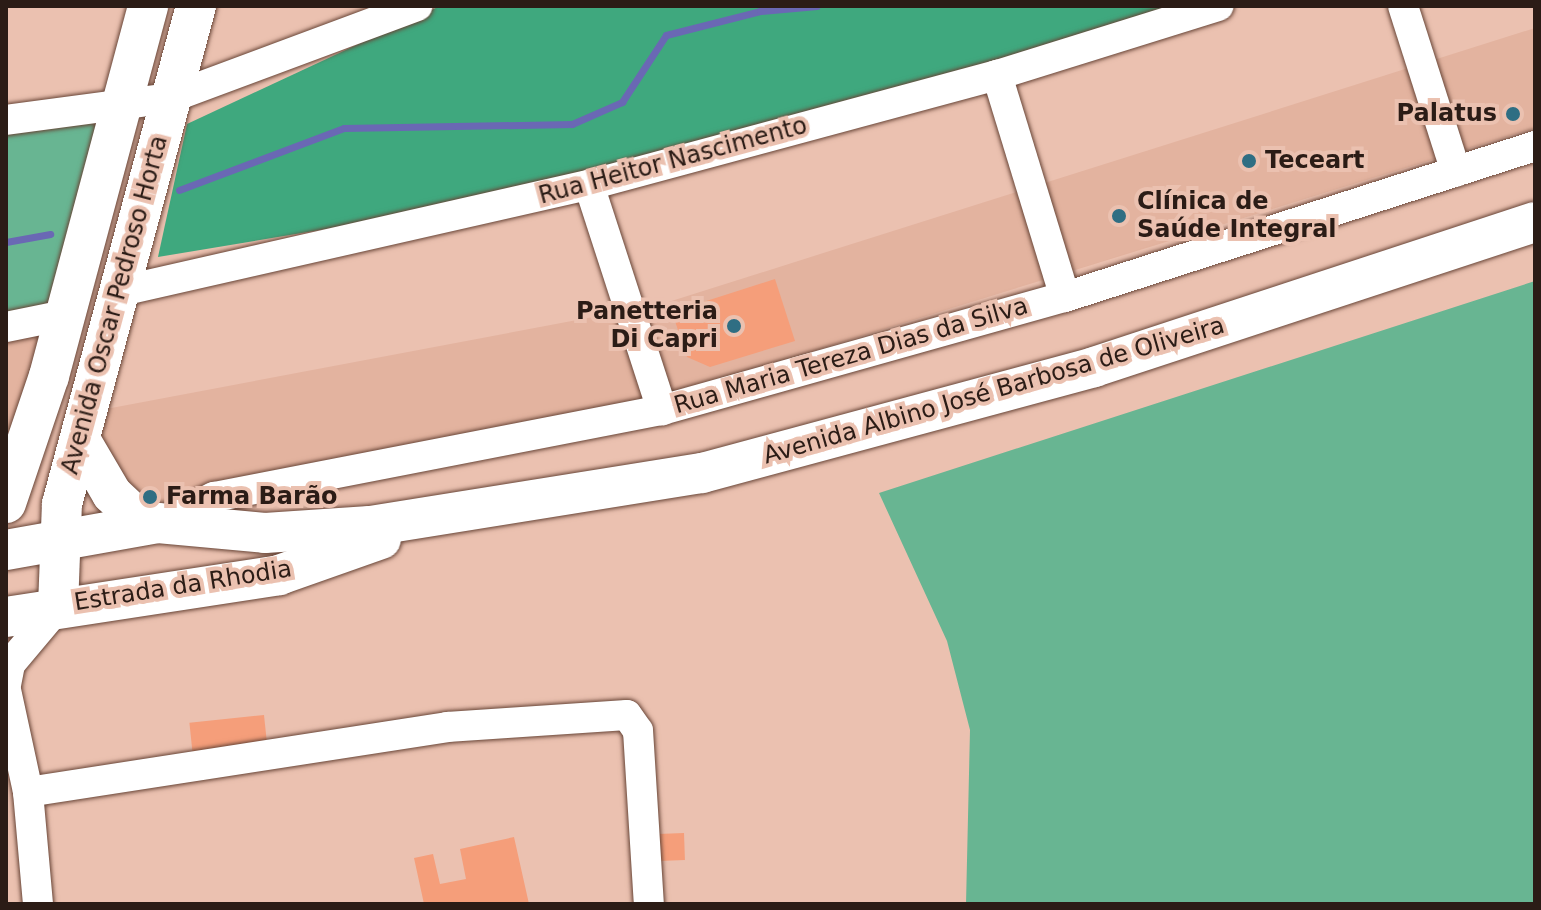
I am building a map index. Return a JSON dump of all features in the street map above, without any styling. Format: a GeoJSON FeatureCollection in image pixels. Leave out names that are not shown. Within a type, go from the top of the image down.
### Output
{"type":"FeatureCollection","features":[{"type":"Feature","properties":{"kind":"main road","name":"Avenida Oscar Pedroso Horta"},"geometry":{"type":"LineString","coordinates":[[6,503],[16,458],[49,376],[148,6]]}},
{"type":"Feature","properties":{"kind":"main road","name":"Avenida Oscar Pedroso Horta"},"geometry":{"type":"LineString","coordinates":[[58,607],[62,504],[81,441],[89,392],[121,291],[196,6]]}},
{"type":"Feature","properties":{"kind":"main road","name":"Avenida Albino José Barbosa de Oliveira"},"geometry":{"type":"LineString","coordinates":[[442,517],[702,473],[834,442],[1094,367],[1535,222]]}},
{"type":"Feature","properties":{"kind":"main road"},"geometry":{"type":"LineString","coordinates":[[49,376],[89,392]]}},
{"type":"Feature","properties":{"kind":"main road"},"geometry":{"type":"LineString","coordinates":[[81,441],[112,494],[151,524]]}},
{"type":"Feature","properties":{"kind":"main road","name":"Estrada da Rhodia"},"geometry":{"type":"LineString","coordinates":[[6,550],[151,524],[265,533],[442,517]]}},
{"type":"Feature","properties":{"kind":"main road","name":"Estrada da Rhodia"},"geometry":{"type":"LineString","coordinates":[[6,617],[279,575],[442,517]]}},
{"type":"Feature","properties":{"kind":"street"},"geometry":{"type":"LineString","coordinates":[[6,120],[122,102],[170,98],[417,6]]}},
{"type":"Feature","properties":{"kind":"street","name":"Rua Heitor Nascimento"},"geometry":{"type":"LineString","coordinates":[[121,291],[589,185],[997,75],[1219,6]]}},
{"type":"Feature","properties":{"kind":"street"},"geometry":{"type":"LineString","coordinates":[[1403,6],[1456,172]]}},
{"type":"Feature","properties":{"kind":"street"},"geometry":{"type":"LineString","coordinates":[[997,75],[1065,297]]}},
{"type":"Feature","properties":{"kind":"street","name":"Rua Maria Tereza Dias da Silva"},"geometry":{"type":"LineString","coordinates":[[151,524],[214,497],[662,410],[1065,297],[1535,146]]}},
{"type":"Feature","properties":{"kind":"street"},"geometry":{"type":"LineString","coordinates":[[589,185],[662,410]]}},
{"type":"Feature","properties":{"kind":"street"},"geometry":{"type":"LineString","coordinates":[[6,327],[65,315]]}},
{"type":"Feature","properties":{"kind":"street"},"geometry":{"type":"LineString","coordinates":[[38,904],[28,792],[6,687],[10,664],[58,607]]}},
{"type":"Feature","properties":{"kind":"street"},"geometry":{"type":"LineString","coordinates":[[28,792],[447,727],[627,715],[638,731],[649,904]]}},
{"type":"Feature","properties":{"kind":"shaded area"},"geometry":{"type":"Polygon","coordinates":[[[1535,28],[1535,128],[622,410],[160,502],[112,476],[98,432],[106,409],[662,304],[1535,28]]]}},
{"type":"Feature","properties":{"kind":"shaded area"},"geometry":{"type":"Polygon","coordinates":[[[53,330],[6,473],[6,339],[53,330]]]}},
{"type":"Feature","properties":{"kind":"green space"},"geometry":{"type":"Polygon","coordinates":[[[440,6],[1219,6],[589,185],[158,257],[187,124],[440,6]]]}},
{"type":"Feature","properties":{"kind":"green space"},"geometry":{"type":"Polygon","coordinates":[[[122,102],[65,315],[6,327],[6,120],[122,102]]]}},
{"type":"Feature","properties":{"kind":"green space"},"geometry":{"type":"Polygon","coordinates":[[[1535,281],[1535,904],[966,904],[970,730],[947,641],[879,493],[1535,281]]]}},
{"type":"Feature","properties":{"kind":"building","name":"Panetteria Di Capri"},"geometry":{"type":"Polygon","coordinates":[[[775,279],[795,341],[710,367],[687,357],[672,312],[775,279]]]}},
{"type":"Feature","properties":{"kind":"building"},"geometry":{"type":"Polygon","coordinates":[[[264,715],[268,753],[193,761],[189,723],[264,715]]]}},
{"type":"Feature","properties":{"kind":"building"},"geometry":{"type":"Polygon","coordinates":[[[684,833],[685,860],[659,861],[658,834],[684,833]]]}},
{"type":"Feature","properties":{"kind":"building"},"geometry":{"type":"Polygon","coordinates":[[[514,837],[529,904],[424,904],[414,858],[433,854],[440,884],[466,879],[460,849],[514,837]]]}},
{"type":"Feature","properties":{"kind":"waterway"},"geometry":{"type":"LineString","coordinates":[[179,190],[344,128],[572,124],[622,102],[666,35],[760,11],[817,6]]}},
{"type":"Feature","properties":{"kind":"waterway"},"geometry":{"type":"LineString","coordinates":[[6,242],[50,234]]}},
{"type":"Feature","properties":{"kind":"place","name":"Palatus"},"geometry":{"type":"Point","coordinates":[1513,114]}},
{"type":"Feature","properties":{"kind":"place","name":"Teceart"},"geometry":{"type":"Point","coordinates":[1249,161]}},
{"type":"Feature","properties":{"kind":"place","name":"Clínica de Saúde Integral"},"geometry":{"type":"Point","coordinates":[1119,216]}},
{"type":"Feature","properties":{"kind":"place","name":"Panetteria Di Capri"},"geometry":{"type":"Point","coordinates":[734,326]}},
{"type":"Feature","properties":{"kind":"place","name":"Farma Barão"},"geometry":{"type":"Point","coordinates":[150,497]}}]}
